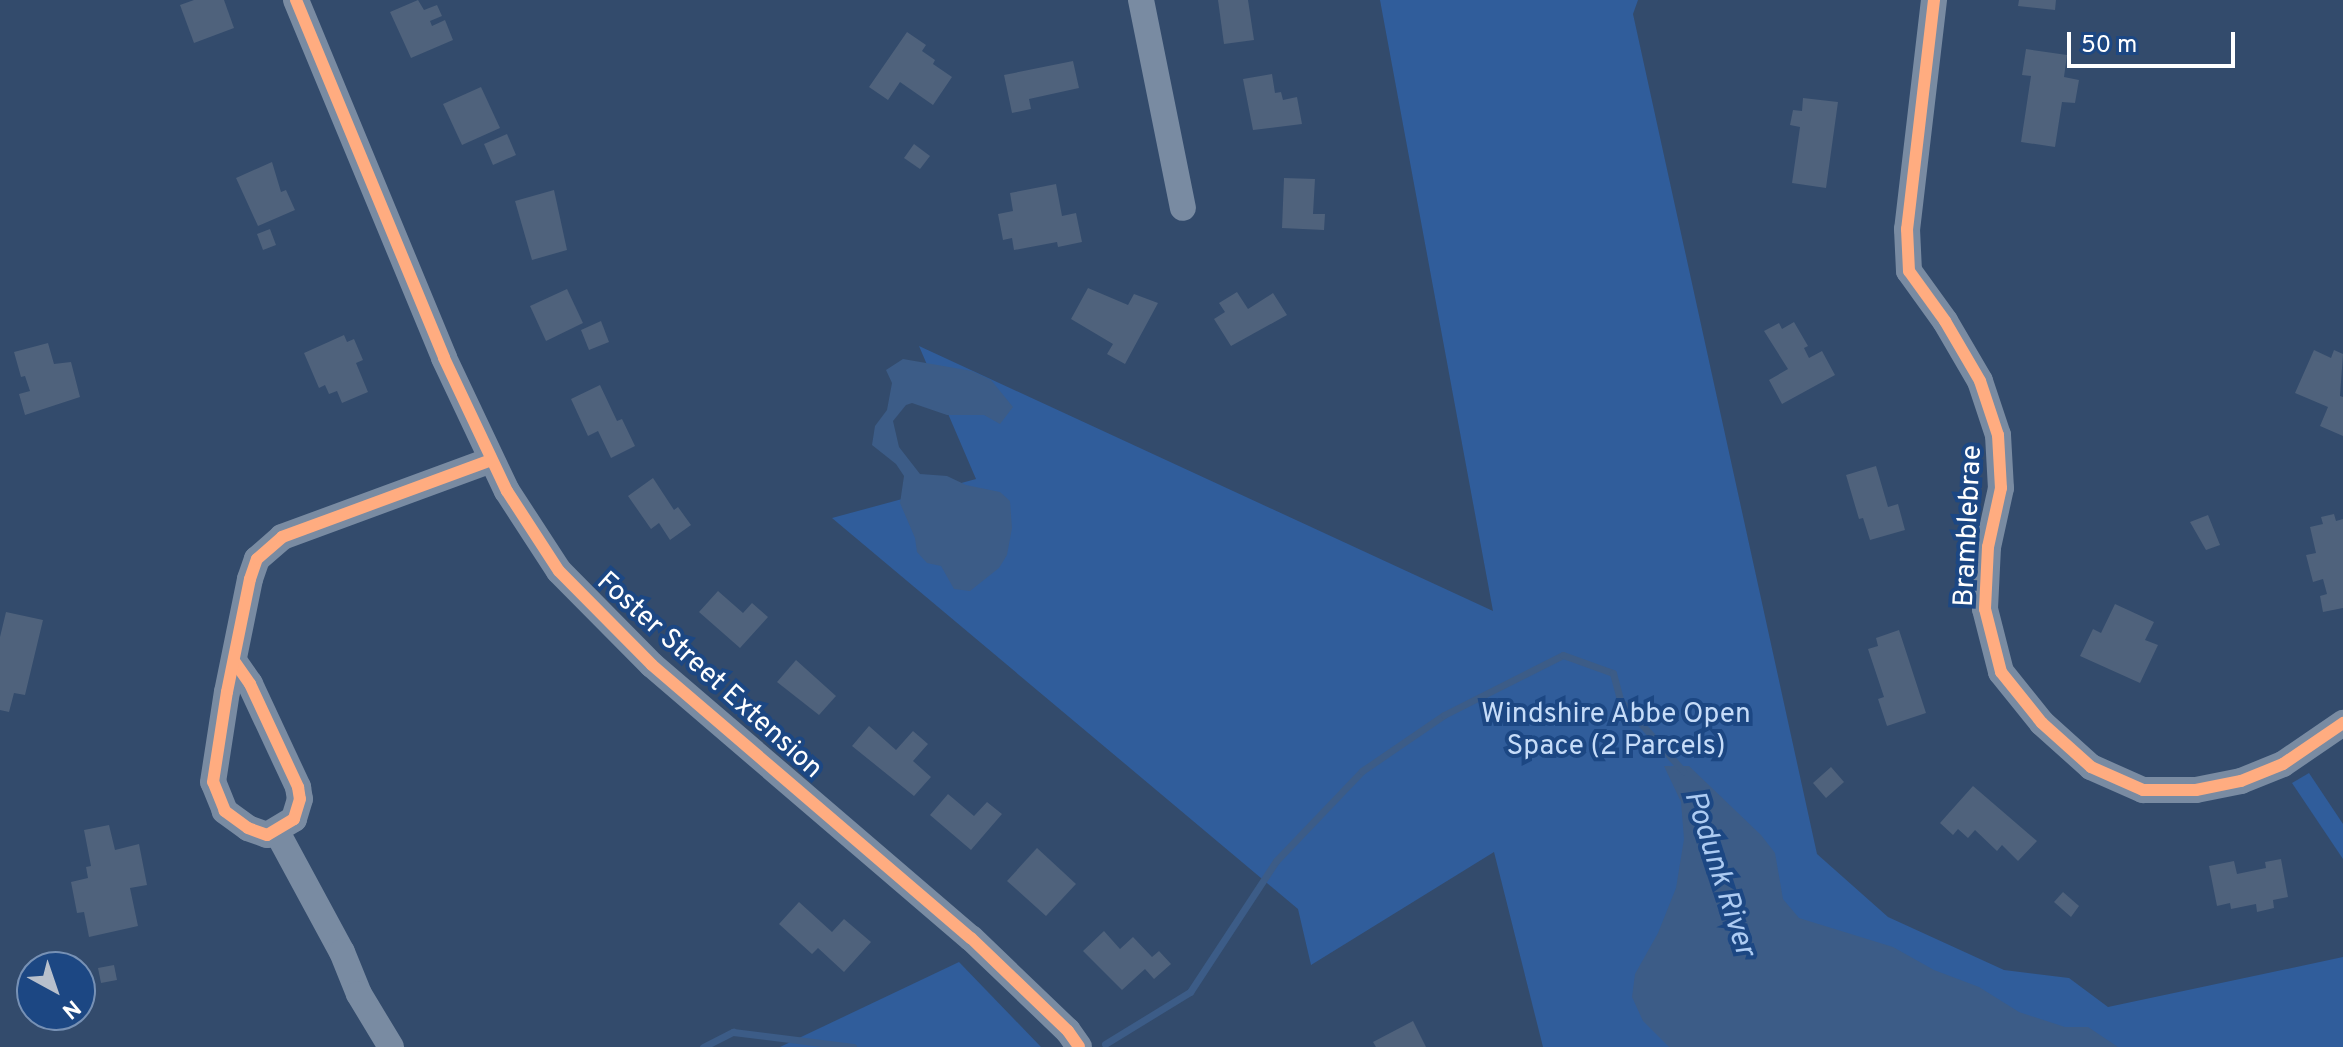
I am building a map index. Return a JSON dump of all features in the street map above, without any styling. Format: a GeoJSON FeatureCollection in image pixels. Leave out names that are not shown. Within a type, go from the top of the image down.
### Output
{"type":"FeatureCollection","features":[{"type":"Feature","properties":{"kind":"street","name":"Foster Street Extension"},"geometry":{"type":"LineString","coordinates":[[296,0],[444,358],[491,460],[523,518],[559,571],[652,665],[971,938],[1068,1031],[1079,1047]]}},
{"type":"Feature","properties":{"kind":"street"},"geometry":{"type":"LineString","coordinates":[[1141,0],[1183,208]]}},
{"type":"Feature","properties":{"kind":"street","name":"Bramblebrae"},"geometry":{"type":"LineString","coordinates":[[1934,0],[1907,229],[1909,271],[1945,321],[1980,381],[1998,435],[2001,488],[1988,547],[1985,609],[2001,672],[2042,723],[2091,767],[2143,790],[2196,790],[2241,781],[2283,764],[2343,723]]}},
{"type":"Feature","properties":{"kind":"street"},"geometry":{"type":"LineString","coordinates":[[234,661],[250,684],[298,787],[300,799],[294,819],[277,832],[261,834],[225,811],[215,793],[213,772],[234,661],[254,567],[267,547],[282,537],[491,460]]}},
{"type":"Feature","properties":{"kind":"street"},"geometry":{"type":"LineString","coordinates":[[277,832],[342,952],[359,994],[391,1047]]}},
{"type":"Feature","properties":{"kind":"green space","name":"Windshire Abbe Open Space (2 Parcels)"},"geometry":{"type":"Polygon","coordinates":[[[1380,0],[1638,0],[1633,14],[1817,854],[1888,917],[2004,970],[2069,978],[2108,1007],[2343,957],[2343,1047],[1543,1047],[1494,852],[1311,965],[1298,909],[832,518],[976,479],[919,346],[1493,611],[1380,0]]]}},
{"type":"Feature","properties":{"kind":"green space"},"geometry":{"type":"Polygon","coordinates":[[[2309,773],[2343,824],[2343,859],[2292,783],[2309,773]]]}},
{"type":"Feature","properties":{"kind":"green space"},"geometry":{"type":"Polygon","coordinates":[[[959,962],[1041,1047],[780,1047],[959,962]]]}},
{"type":"Feature","properties":{"kind":"water"},"geometry":{"type":"Polygon","coordinates":[[[903,359],[972,371],[991,380],[1013,407],[1000,424],[984,415],[947,415],[912,403],[906,405],[893,421],[899,447],[920,474],[947,476],[966,485],[1000,492],[1010,501],[1012,528],[1007,555],[999,568],[970,591],[954,589],[941,566],[927,563],[917,552],[915,538],[900,503],[904,476],[896,464],[872,445],[875,426],[887,410],[892,383],[886,370],[903,359]]]}},
{"type":"Feature","properties":{"kind":"water"},"geometry":{"type":"Polygon","coordinates":[[[1664,766],[1689,766],[1761,835],[1775,853],[1783,899],[1799,918],[1893,947],[1934,970],[1979,987],[2019,1012],[2065,1027],[2088,1027],[2118,1047],[1669,1047],[1643,1021],[1632,997],[1635,974],[1658,933],[1676,888],[1684,839],[1681,802],[1664,766]]]}},
{"type":"Feature","properties":{"kind":"building"},"geometry":{"type":"Polygon","coordinates":[[[194,0],[224,0],[234,28],[194,43],[180,5],[194,0]]]}},
{"type":"Feature","properties":{"kind":"building"},"geometry":{"type":"Polygon","coordinates":[[[418,0],[424,10],[437,5],[442,16],[430,21],[432,26],[445,20],[453,40],[411,58],[390,12],[418,0]]]}},
{"type":"Feature","properties":{"kind":"building"},"geometry":{"type":"Polygon","coordinates":[[[1218,0],[1248,0],[1254,40],[1224,44],[1218,0]]]}},
{"type":"Feature","properties":{"kind":"building"},"geometry":{"type":"Polygon","coordinates":[[[2019,0],[2056,0],[2055,10],[2018,6],[2019,0]]]}},
{"type":"Feature","properties":{"kind":"building"},"geometry":{"type":"Polygon","coordinates":[[[907,32],[926,45],[922,51],[935,60],[933,64],[952,77],[933,105],[900,82],[888,100],[869,87],[907,32]]]}},
{"type":"Feature","properties":{"kind":"building"},"geometry":{"type":"Polygon","coordinates":[[[2026,49],[2067,55],[2064,77],[2079,80],[2075,103],[2062,102],[2055,147],[2021,142],[2031,76],[2022,75],[2026,49]]]}},
{"type":"Feature","properties":{"kind":"building"},"geometry":{"type":"Polygon","coordinates":[[[1073,61],[1079,88],[1029,99],[1031,109],[1012,113],[1004,75],[1073,61]]]}},
{"type":"Feature","properties":{"kind":"building"},"geometry":{"type":"Polygon","coordinates":[[[1272,74],[1275,93],[1281,92],[1283,100],[1297,97],[1302,124],[1253,130],[1243,79],[1272,74]]]}},
{"type":"Feature","properties":{"kind":"building"},"geometry":{"type":"Polygon","coordinates":[[[481,87],[500,128],[462,145],[443,104],[481,87]]]}},
{"type":"Feature","properties":{"kind":"building"},"geometry":{"type":"Polygon","coordinates":[[[1803,98],[1838,102],[1826,188],[1792,183],[1800,127],[1790,125],[1793,110],[1802,111],[1803,98]]]}},
{"type":"Feature","properties":{"kind":"building"},"geometry":{"type":"Polygon","coordinates":[[[507,134],[516,155],[493,165],[484,144],[507,134]]]}},
{"type":"Feature","properties":{"kind":"building"},"geometry":{"type":"Polygon","coordinates":[[[914,144],[930,156],[920,169],[904,158],[914,144]]]}},
{"type":"Feature","properties":{"kind":"building"},"geometry":{"type":"Polygon","coordinates":[[[272,162],[281,192],[286,190],[295,210],[258,226],[236,178],[272,162]]]}},
{"type":"Feature","properties":{"kind":"building"},"geometry":{"type":"Polygon","coordinates":[[[1284,178],[1315,179],[1313,214],[1325,214],[1324,230],[1282,228],[1284,178]]]}},
{"type":"Feature","properties":{"kind":"building"},"geometry":{"type":"Polygon","coordinates":[[[1056,184],[1062,216],[1076,213],[1082,242],[1058,247],[1057,242],[1014,250],[1012,238],[1003,240],[998,214],[1013,211],[1010,193],[1056,184]]]}},
{"type":"Feature","properties":{"kind":"building"},"geometry":{"type":"Polygon","coordinates":[[[554,190],[567,250],[532,260],[515,201],[554,190]]]}},
{"type":"Feature","properties":{"kind":"building"},"geometry":{"type":"Polygon","coordinates":[[[270,229],[276,245],[263,250],[257,234],[270,229]]]}},
{"type":"Feature","properties":{"kind":"building"},"geometry":{"type":"Polygon","coordinates":[[[1088,288],[1128,305],[1134,294],[1158,303],[1125,364],[1107,354],[1113,344],[1071,319],[1088,288]]]}},
{"type":"Feature","properties":{"kind":"building"},"geometry":{"type":"Polygon","coordinates":[[[567,289],[583,323],[546,341],[530,306],[567,289]]]}},
{"type":"Feature","properties":{"kind":"building"},"geometry":{"type":"Polygon","coordinates":[[[1237,292],[1248,309],[1273,293],[1287,315],[1231,346],[1214,319],[1225,312],[1219,303],[1237,292]]]}},
{"type":"Feature","properties":{"kind":"building"},"geometry":{"type":"Polygon","coordinates":[[[601,321],[609,342],[589,350],[581,330],[601,321]]]}},
{"type":"Feature","properties":{"kind":"building"},"geometry":{"type":"Polygon","coordinates":[[[1794,322],[1808,346],[1804,348],[1809,358],[1822,351],[1835,375],[1782,404],[1769,380],[1788,369],[1764,331],[1779,323],[1782,329],[1794,322]]]}},
{"type":"Feature","properties":{"kind":"building"},"geometry":{"type":"Polygon","coordinates":[[[344,335],[347,342],[354,339],[363,360],[356,363],[368,392],[342,403],[337,391],[329,394],[325,385],[319,388],[304,353],[344,335]]]}},
{"type":"Feature","properties":{"kind":"building"},"geometry":{"type":"Polygon","coordinates":[[[48,343],[54,364],[71,362],[80,397],[25,415],[19,394],[30,391],[25,376],[21,377],[14,352],[48,343]]]}},
{"type":"Feature","properties":{"kind":"building"},"geometry":{"type":"Polygon","coordinates":[[[2314,350],[2331,358],[2334,350],[2343,354],[2340,396],[2343,397],[2343,436],[2320,426],[2328,407],[2295,393],[2314,350]]]}},
{"type":"Feature","properties":{"kind":"building"},"geometry":{"type":"Polygon","coordinates":[[[600,385],[617,421],[622,419],[635,446],[611,458],[598,431],[588,436],[571,399],[600,385]]]}},
{"type":"Feature","properties":{"kind":"building"},"geometry":{"type":"Polygon","coordinates":[[[1876,466],[1888,507],[1898,504],[1905,530],[1870,540],[1863,518],[1859,519],[1846,475],[1876,466]]]}},
{"type":"Feature","properties":{"kind":"building"},"geometry":{"type":"Polygon","coordinates":[[[653,478],[674,510],[678,507],[691,525],[670,540],[659,523],[651,529],[628,496],[653,478]]]}},
{"type":"Feature","properties":{"kind":"building"},"geometry":{"type":"Polygon","coordinates":[[[2334,514],[2336,521],[2343,519],[2343,608],[2323,612],[2320,596],[2327,594],[2323,579],[2313,582],[2306,555],[2316,553],[2310,527],[2323,524],[2321,517],[2334,514]]]}},
{"type":"Feature","properties":{"kind":"building"},"geometry":{"type":"Polygon","coordinates":[[[2208,515],[2220,545],[2206,550],[2190,522],[2208,515]]]}},
{"type":"Feature","properties":{"kind":"building"},"geometry":{"type":"Polygon","coordinates":[[[718,591],[743,613],[752,603],[768,617],[740,648],[699,612],[718,591]]]}},
{"type":"Feature","properties":{"kind":"building"},"geometry":{"type":"Polygon","coordinates":[[[2115,604],[2154,622],[2145,640],[2158,645],[2140,683],[2080,656],[2093,629],[2101,633],[2115,604]]]}},
{"type":"Feature","properties":{"kind":"building"},"geometry":{"type":"Polygon","coordinates":[[[6,612],[43,620],[25,695],[14,693],[9,712],[0,710],[0,637],[6,612]]]}},
{"type":"Feature","properties":{"kind":"building"},"geometry":{"type":"Polygon","coordinates":[[[1899,630],[1926,713],[1887,726],[1878,699],[1884,697],[1868,649],[1878,646],[1876,638],[1899,630]]]}},
{"type":"Feature","properties":{"kind":"building"},"geometry":{"type":"Polygon","coordinates":[[[796,660],[836,696],[819,715],[777,682],[796,660]]]}},
{"type":"Feature","properties":{"kind":"building"},"geometry":{"type":"Polygon","coordinates":[[[869,726],[896,750],[913,731],[928,744],[913,761],[931,777],[914,796],[852,746],[869,726]]]}},
{"type":"Feature","properties":{"kind":"building"},"geometry":{"type":"Polygon","coordinates":[[[1831,767],[1844,782],[1826,798],[1813,783],[1831,767]]]}},
{"type":"Feature","properties":{"kind":"building"},"geometry":{"type":"Polygon","coordinates":[[[1973,786],[2037,841],[2018,861],[2002,845],[1997,851],[1975,830],[1968,838],[1958,829],[1953,835],[1940,823],[1973,786]]]}},
{"type":"Feature","properties":{"kind":"building"},"geometry":{"type":"Polygon","coordinates":[[[948,794],[974,816],[987,802],[1002,814],[971,850],[930,815],[948,794]]]}},
{"type":"Feature","properties":{"kind":"building"},"geometry":{"type":"Polygon","coordinates":[[[109,825],[115,850],[139,844],[147,885],[130,888],[138,926],[89,937],[84,912],[77,913],[71,882],[88,878],[86,867],[91,866],[84,830],[109,825]]]}},
{"type":"Feature","properties":{"kind":"building"},"geometry":{"type":"Polygon","coordinates":[[[1037,848],[1076,884],[1046,916],[1007,881],[1037,848]]]}},
{"type":"Feature","properties":{"kind":"building"},"geometry":{"type":"Polygon","coordinates":[[[2281,859],[2288,897],[2273,900],[2274,908],[2257,912],[2256,904],[2231,909],[2230,903],[2217,906],[2209,866],[2234,861],[2237,874],[2266,868],[2265,862],[2281,859]]]}},
{"type":"Feature","properties":{"kind":"building"},"geometry":{"type":"Polygon","coordinates":[[[2063,892],[2079,906],[2071,917],[2054,902],[2063,892]]]}},
{"type":"Feature","properties":{"kind":"building"},"geometry":{"type":"Polygon","coordinates":[[[799,902],[832,932],[844,919],[871,942],[844,972],[818,948],[812,954],[779,924],[799,902]]]}},
{"type":"Feature","properties":{"kind":"building"},"geometry":{"type":"Polygon","coordinates":[[[1104,931],[1120,949],[1133,937],[1152,957],[1159,951],[1171,964],[1154,979],[1145,969],[1122,990],[1083,951],[1104,931]]]}},
{"type":"Feature","properties":{"kind":"building"},"geometry":{"type":"Polygon","coordinates":[[[114,965],[117,980],[101,983],[98,968],[114,965]]]}},
{"type":"Feature","properties":{"kind":"building"},"geometry":{"type":"Polygon","coordinates":[[[1413,1021],[1426,1047],[1376,1047],[1373,1042],[1413,1021]]]}},
{"type":"Feature","properties":{"kind":"waterway","name":"Podunk River"},"geometry":{"type":"LineString","coordinates":[[1105,1044],[1190,992],[1276,861],[1362,771],[1444,715],[1563,655],[1613,673],[1620,700],[1683,771]]}},
{"type":"Feature","properties":{"kind":"waterway","name":"Podunk River"},"geometry":{"type":"LineString","coordinates":[[703,1047],[733,1032],[853,1047]]}},
{"type":"Feature","properties":{"kind":"cycle path"},"geometry":{"type":"LineString","coordinates":[[296,0],[444,358],[507,491],[559,571],[652,665],[971,938],[1068,1031],[1079,1047]]}},
{"type":"Feature","properties":{"kind":"cycle path"},"geometry":{"type":"LineString","coordinates":[[1934,0],[1907,229],[1909,271],[1945,321],[1980,381],[1998,435],[2001,488],[1988,547],[1985,609],[2001,672],[2042,723],[2091,767],[2143,790],[2196,790],[2241,781],[2283,764],[2343,723]]}},
{"type":"Feature","properties":{"kind":"cycle path"},"geometry":{"type":"LineString","coordinates":[[234,661],[250,684],[298,787],[300,799],[294,819],[267,835],[248,828],[225,811],[213,782],[227,692],[250,579],[257,559],[282,537],[491,460]]}}]}
